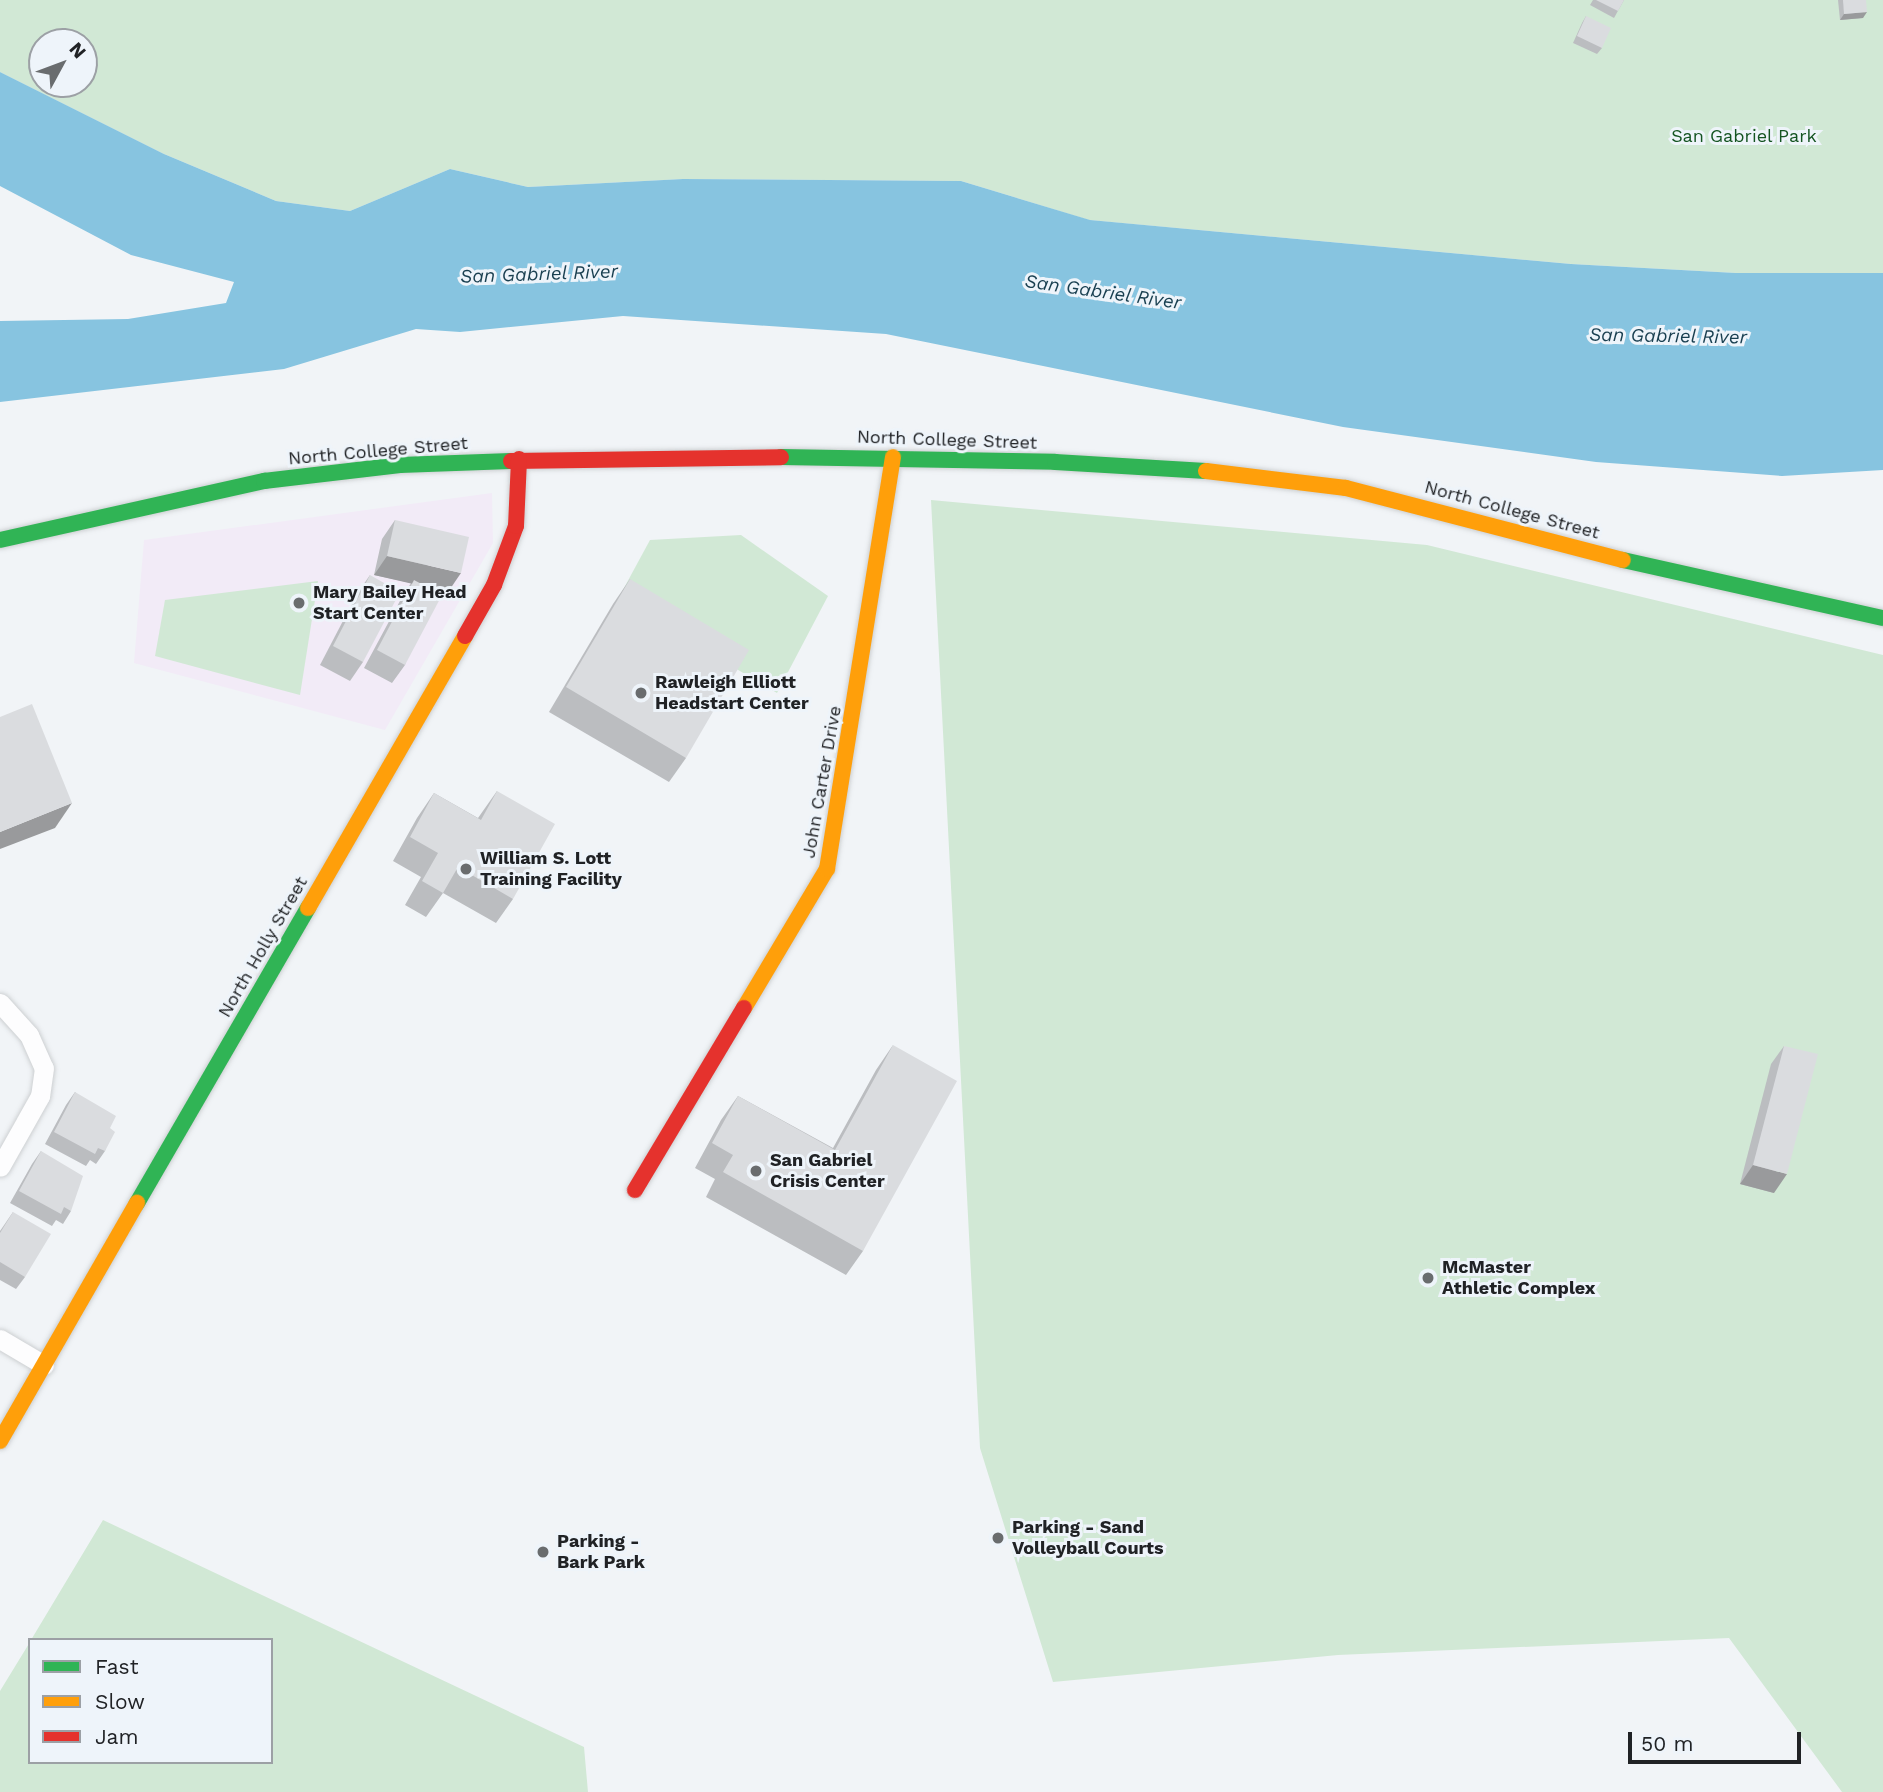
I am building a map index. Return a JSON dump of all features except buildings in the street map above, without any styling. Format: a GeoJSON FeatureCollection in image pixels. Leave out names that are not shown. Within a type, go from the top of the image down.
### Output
{"type":"FeatureCollection","features":[{"type":"Feature","properties":{"kind":"street","name":"North College Street"},"geometry":{"type":"LineString","coordinates":[[0,540],[264,481],[400,465],[519,459],[893,457],[1210,471],[1293,479],[1417,504],[1701,580],[1883,618]]}},
{"type":"Feature","properties":{"kind":"street","name":"John Carter Drive"},"geometry":{"type":"LineString","coordinates":[[635,1191],[827,869],[893,457]]}},
{"type":"Feature","properties":{"kind":"street","name":"North Holly Street"},"geometry":{"type":"LineString","coordinates":[[0,1441],[494,585],[516,526],[519,459]]}},
{"type":"Feature","properties":{"kind":"street"},"geometry":{"type":"LineString","coordinates":[[0,1003],[29,1035],[44,1068],[40,1096],[0,1167]]}},
{"type":"Feature","properties":{"kind":"street"},"geometry":{"type":"LineString","coordinates":[[0,1339],[44,1365]]}},
{"type":"Feature","properties":{"kind":"shaded area","name":"Mary Bailey Head Start Center"},"geometry":{"type":"Polygon","coordinates":[[[492,493],[493,543],[385,730],[134,663],[144,540],[492,493]]]}},
{"type":"Feature","properties":{"kind":"green space","name":"San Gabriel Park"},"geometry":{"type":"Polygon","coordinates":[[[0,0],[1883,0],[1883,273],[1736,273],[1571,264],[1089,220],[961,181],[683,179],[528,187],[450,169],[350,211],[276,201],[164,154],[52,98],[98,98],[98,28],[28,28],[28,86],[0,72],[0,0]]]}},
{"type":"Feature","properties":{"kind":"green space","name":"McMaster Athletic Complex"},"geometry":{"type":"Polygon","coordinates":[[[931,500],[1427,545],[1883,655],[1883,1792],[1842,1792],[1729,1638],[1338,1655],[1053,1682],[980,1448],[931,500]]]}},
{"type":"Feature","properties":{"kind":"green space"},"geometry":{"type":"Polygon","coordinates":[[[741,535],[828,596],[777,693],[618,599],[650,540],[741,535]]]}},
{"type":"Feature","properties":{"kind":"green space"},"geometry":{"type":"Polygon","coordinates":[[[318,581],[300,695],[155,656],[165,600],[318,581]]]}},
{"type":"Feature","properties":{"kind":"green space"},"geometry":{"type":"Polygon","coordinates":[[[103,1520],[584,1747],[588,1792],[0,1792],[0,1691],[28,1645],[28,1764],[273,1764],[273,1638],[32,1638],[103,1520]]]}},
{"type":"Feature","properties":{"kind":"water","name":"San Gabriel River"},"geometry":{"type":"Polygon","coordinates":[[[0,72],[28,86],[28,98],[52,98],[164,154],[276,201],[350,211],[450,169],[528,187],[683,179],[961,181],[1090,220],[1571,264],[1736,273],[1883,273],[1883,470],[1782,476],[1596,462],[1343,427],[886,334],[623,316],[460,332],[416,329],[284,369],[0,402],[0,321],[128,319],[226,303],[234,282],[131,255],[0,186],[0,72]]]}},
{"type":"Feature","properties":{"kind":"traffic: fast"},"geometry":{"type":"LineString","coordinates":[[781,457],[1055,462],[1206,471]]}},
{"type":"Feature","properties":{"kind":"traffic: fast"},"geometry":{"type":"LineString","coordinates":[[0,540],[264,481],[400,465],[511,461]]}},
{"type":"Feature","properties":{"kind":"traffic: fast"},"geometry":{"type":"LineString","coordinates":[[1623,560],[1883,618]]}},
{"type":"Feature","properties":{"kind":"traffic: fast"},"geometry":{"type":"LineString","coordinates":[[137,1203],[308,908]]}},
{"type":"Feature","properties":{"kind":"traffic: slow"},"geometry":{"type":"LineString","coordinates":[[744,1008],[827,869],[893,457]]}},
{"type":"Feature","properties":{"kind":"traffic: slow"},"geometry":{"type":"LineString","coordinates":[[1206,471],[1346,488],[1623,560]]}},
{"type":"Feature","properties":{"kind":"traffic: slow"},"geometry":{"type":"LineString","coordinates":[[308,908],[465,636]]}},
{"type":"Feature","properties":{"kind":"traffic: slow"},"geometry":{"type":"LineString","coordinates":[[0,1441],[137,1203]]}},
{"type":"Feature","properties":{"kind":"traffic: jam"},"geometry":{"type":"LineString","coordinates":[[511,461],[781,457]]}},
{"type":"Feature","properties":{"kind":"traffic: jam"},"geometry":{"type":"LineString","coordinates":[[465,636],[494,585],[516,526],[519,459]]}},
{"type":"Feature","properties":{"kind":"traffic: jam"},"geometry":{"type":"LineString","coordinates":[[635,1190],[744,1008]]}},
{"type":"Feature","properties":{"kind":"place","name":"Mary Bailey Head Start Center"},"geometry":{"type":"Point","coordinates":[299,603]}},
{"type":"Feature","properties":{"kind":"place","name":"Rawleigh Elliott Headstart Center"},"geometry":{"type":"Point","coordinates":[641,693]}},
{"type":"Feature","properties":{"kind":"place","name":"William S. Lott Training Facility"},"geometry":{"type":"Point","coordinates":[466,869]}},
{"type":"Feature","properties":{"kind":"place","name":"San Gabriel Crisis Center"},"geometry":{"type":"Point","coordinates":[756,1171]}},
{"type":"Feature","properties":{"kind":"place","name":"McMaster Athletic Complex"},"geometry":{"type":"Point","coordinates":[1428,1278]}},
{"type":"Feature","properties":{"kind":"place","name":"Parking - Sand Volleyball Courts"},"geometry":{"type":"Point","coordinates":[998,1538]}},
{"type":"Feature","properties":{"kind":"place","name":"Parking - Bark Park"},"geometry":{"type":"Point","coordinates":[543,1552]}}]}
